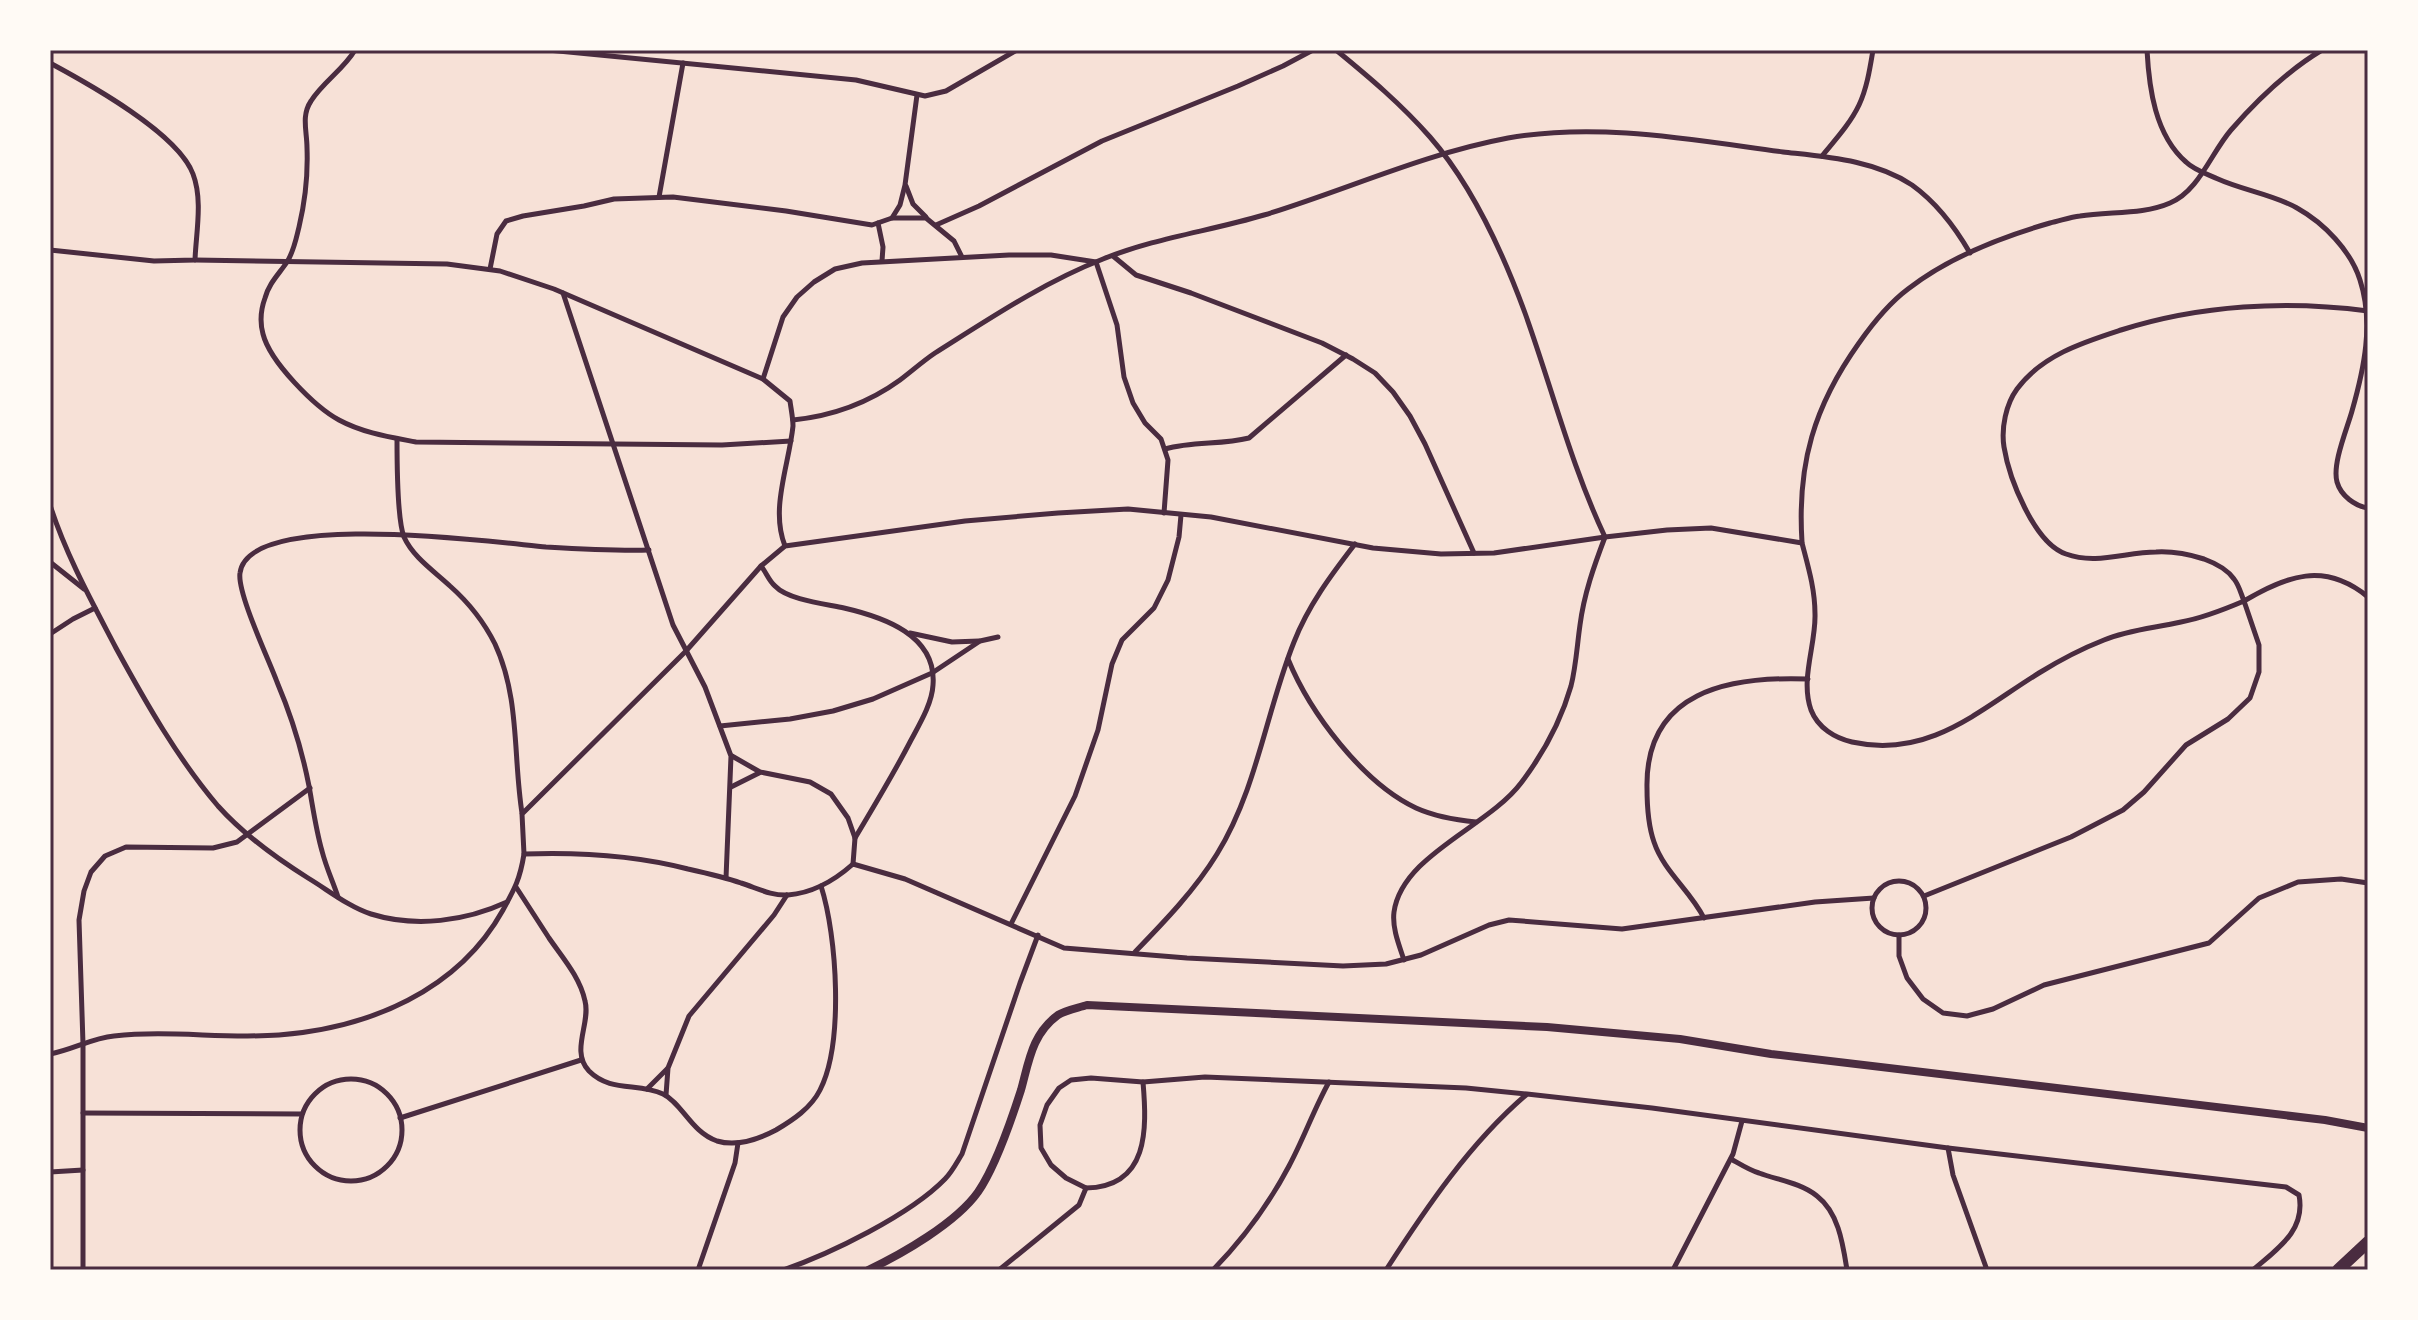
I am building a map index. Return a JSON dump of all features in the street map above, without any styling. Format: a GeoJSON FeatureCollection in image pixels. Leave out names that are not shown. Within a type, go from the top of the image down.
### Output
{"type":"FeatureCollection","features":[{"type":"Feature","properties":{"kind":"street"},"geometry":{"type":"LineString","coordinates":[[868,1270],[922,1240],[978,1193],[990,1171],[1038,1035],[1060,1013],[1087,1005],[1547,1027],[1680,1039],[1771,1054],[2325,1120],[2368,1128]]}},
{"type":"Feature","properties":{"kind":"street"},"geometry":{"type":"LineString","coordinates":[[2338,1270],[2368,1242]]}},
{"type":"Feature","properties":{"kind":"lane"},"geometry":{"type":"LineString","coordinates":[[355,50],[311,100],[305,114],[307,146],[303,209],[295,244],[288,260],[273,278],[261,318],[263,336],[292,379],[338,419],[381,436],[416,442],[722,445],[791,441]]}},
{"type":"Feature","properties":{"kind":"lane"},"geometry":{"type":"LineString","coordinates":[[548,50],[856,80],[925,96],[946,91],[1017,50]]}},
{"type":"Feature","properties":{"kind":"lane"},"geometry":{"type":"LineString","coordinates":[[936,225],[1102,141],[1238,86],[1313,50]]}},
{"type":"Feature","properties":{"kind":"lane"},"geometry":{"type":"LineString","coordinates":[[1336,50],[1377,82],[1431,138],[1484,221],[1525,312],[1587,497],[1605,537],[1586,592],[1571,687],[1557,723],[1541,755],[1518,788],[1437,853],[1401,889],[1393,914],[1404,960]]}},
{"type":"Feature","properties":{"kind":"lane"},"geometry":{"type":"LineString","coordinates":[[1822,156],[1859,105],[1873,50]]}},
{"type":"Feature","properties":{"kind":"lane"},"geometry":{"type":"LineString","coordinates":[[2147,50],[2148,79],[2155,110],[2166,138],[2186,162],[2226,183],[2297,207],[2326,229],[2343,248],[2360,279],[2367,311],[2367,338],[2362,372],[2340,453],[2337,480],[2345,497],[2360,507],[2368,508]]}},
{"type":"Feature","properties":{"kind":"lane"},"geometry":{"type":"LineString","coordinates":[[2322,50],[2274,84],[2230,132],[2187,192],[2169,204],[2079,216],[2005,238],[1937,269],[1891,303],[1867,331],[1827,392],[1807,453],[1800,517],[1815,616],[1807,686],[1812,710],[1821,725],[1839,739],[1867,745],[1905,745],[1936,737],[1969,720],[2076,652],[2109,638],[2210,615],[2298,576],[2320,574],[2341,579],[2368,597]]}},
{"type":"Feature","properties":{"kind":"lane"},"geometry":{"type":"LineString","coordinates":[[50,63],[87,83],[164,137],[183,155],[194,175],[198,199],[195,260]]}},
{"type":"Feature","properties":{"kind":"lane"},"geometry":{"type":"LineString","coordinates":[[659,197],[683,63]]}},
{"type":"Feature","properties":{"kind":"lane"},"geometry":{"type":"LineString","coordinates":[[892,218],[900,205],[905,185],[917,95]]}},
{"type":"Feature","properties":{"kind":"lane"},"geometry":{"type":"LineString","coordinates":[[793,420],[833,413],[865,402],[985,322],[1044,287],[1096,262],[1155,242],[1274,212],[1442,153],[1511,138],[1586,132],[1667,136],[1854,162],[1882,170],[1911,185],[1936,205],[1970,253]]}},
{"type":"Feature","properties":{"kind":"lane"},"geometry":{"type":"LineString","coordinates":[[905,185],[913,204],[954,241],[962,257]]}},
{"type":"Feature","properties":{"kind":"lane"},"geometry":{"type":"LineString","coordinates":[[490,269],[497,234],[506,221],[614,199],[659,197],[786,211],[872,225],[892,218],[926,218]]}},
{"type":"Feature","properties":{"kind":"lane"},"geometry":{"type":"LineString","coordinates":[[878,223],[883,247],[882,261]]}},
{"type":"Feature","properties":{"kind":"lane"},"geometry":{"type":"LineString","coordinates":[[50,250],[154,261],[447,264],[490,269],[563,292],[763,379],[790,401],[793,420],[791,441],[779,511],[779,531],[785,546]]}},
{"type":"Feature","properties":{"kind":"lane"},"geometry":{"type":"LineString","coordinates":[[763,379],[783,317],[797,297],[835,269],[882,261],[962,257],[1051,255],[1096,262]]}},
{"type":"Feature","properties":{"kind":"lane"},"geometry":{"type":"LineString","coordinates":[[1113,256],[1136,275],[1265,321],[1346,355],[1375,373],[1410,416],[1474,553]]}},
{"type":"Feature","properties":{"kind":"lane"},"geometry":{"type":"LineString","coordinates":[[1096,262],[1117,325],[1124,377],[1133,403],[1145,423],[1161,439],[1168,460],[1164,513]]}},
{"type":"Feature","properties":{"kind":"lane"},"geometry":{"type":"LineString","coordinates":[[563,292],[673,625],[705,687],[731,756],[726,878]]}},
{"type":"Feature","properties":{"kind":"lane"},"geometry":{"type":"LineString","coordinates":[[1924,896],[2071,837],[2123,810],[2144,792],[2186,745],[2228,719],[2250,698],[2259,672],[2259,645],[2244,601],[2235,579],[2216,564],[2187,553],[2153,551],[2090,559],[2064,554],[2049,543],[2033,523],[2010,471],[2004,445],[2006,412],[2016,391],[2032,372],[2056,355],[2132,327],[2200,313],[2257,306],[2311,305],[2367,311]]}},
{"type":"Feature","properties":{"kind":"lane"},"geometry":{"type":"LineString","coordinates":[[1165,449],[1249,438],[1346,355]]}},
{"type":"Feature","properties":{"kind":"lane"},"geometry":{"type":"LineString","coordinates":[[50,1054],[110,1036],[152,1033],[279,1035],[347,1024],[373,1016],[421,995],[460,965],[490,933],[520,880],[524,854],[522,814],[513,706],[506,672],[479,618],[411,550],[403,534],[397,439]]}},
{"type":"Feature","properties":{"kind":"lane"},"geometry":{"type":"LineString","coordinates":[[50,505],[87,592],[142,693],[181,757],[219,807],[248,835],[284,863],[370,914],[403,920],[436,921],[465,917],[507,902]]}},
{"type":"Feature","properties":{"kind":"lane"},"geometry":{"type":"LineString","coordinates":[[522,814],[686,651],[761,566],[785,546],[965,521],[1128,509],[1211,517],[1355,544],[1441,554],[1494,553],[1605,537],[1711,528],[1802,543]]}},
{"type":"Feature","properties":{"kind":"lane"},"geometry":{"type":"LineString","coordinates":[[1011,924],[1075,796],[1098,730],[1112,664],[1122,640],[1154,608],[1168,580],[1181,515]]}},
{"type":"Feature","properties":{"kind":"lane"},"geometry":{"type":"LineString","coordinates":[[338,897],[323,855],[301,748],[246,604],[239,575],[244,561],[253,552],[275,544],[321,537],[403,534],[544,547],[649,550]]}},
{"type":"Feature","properties":{"kind":"lane"},"geometry":{"type":"LineString","coordinates":[[1135,952],[1162,925],[1217,854],[1252,776],[1288,658],[1315,599],[1355,544]]}},
{"type":"Feature","properties":{"kind":"lane"},"geometry":{"type":"LineString","coordinates":[[50,562],[87,592]]}},
{"type":"Feature","properties":{"kind":"lane"},"geometry":{"type":"LineString","coordinates":[[761,566],[775,588],[790,596],[882,617],[908,632],[952,642],[998,637]]}},
{"type":"Feature","properties":{"kind":"lane"},"geometry":{"type":"LineString","coordinates":[[50,634],[95,608]]}},
{"type":"Feature","properties":{"kind":"lane"},"geometry":{"type":"LineString","coordinates":[[855,838],[923,718],[933,686],[931,665],[908,632]]}},
{"type":"Feature","properties":{"kind":"lane"},"geometry":{"type":"LineString","coordinates":[[720,726],[790,719],[873,699],[932,673],[980,641]]}},
{"type":"Feature","properties":{"kind":"lane"},"geometry":{"type":"LineString","coordinates":[[1288,658],[1305,696],[1327,728],[1375,780],[1394,796],[1416,808],[1444,819],[1477,822]]}},
{"type":"Feature","properties":{"kind":"lane"},"geometry":{"type":"LineString","coordinates":[[1704,918],[1697,904],[1664,865],[1653,841],[1646,763],[1655,735],[1671,714],[1720,686],[1753,680],[1808,679]]}},
{"type":"Feature","properties":{"kind":"lane"},"geometry":{"type":"LineString","coordinates":[[524,854],[579,852],[647,860],[726,878],[771,894],[787,895],[821,886],[853,864],[855,838],[848,818],[831,794],[810,782],[760,772],[731,756]]}},
{"type":"Feature","properties":{"kind":"lane"},"geometry":{"type":"LineString","coordinates":[[731,787],[760,772]]}},
{"type":"Feature","properties":{"kind":"lane"},"geometry":{"type":"LineString","coordinates":[[83,1270],[83,1044],[79,920],[91,872],[105,856],[126,847],[213,848],[237,842],[310,788]]}},
{"type":"Feature","properties":{"kind":"lane"},"geometry":{"type":"LineString","coordinates":[[853,864],[905,879],[1064,948],[1343,966],[1404,960],[1489,925],[1509,920],[1622,929],[1815,902],[1874,898]]}},
{"type":"Feature","properties":{"kind":"lane"},"geometry":{"type":"LineString","coordinates":[[1899,935],[1899,956],[1907,978],[1923,999],[1943,1013],[1967,1016],[1993,1009],[2044,985],[2209,943],[2259,898],[2298,882],[2341,879],[2368,883]]}},
{"type":"Feature","properties":{"kind":"lane"},"geometry":{"type":"LineString","coordinates":[[1893,881],[1919,888],[1924,896],[1926,914],[1916,929],[1899,935],[1883,929],[1873,915],[1874,898],[1893,881]]}},
{"type":"Feature","properties":{"kind":"lane"},"geometry":{"type":"LineString","coordinates":[[516,887],[581,986],[587,1005],[581,1060],[590,1072],[613,1086],[647,1089],[666,1095],[695,1127],[717,1141],[738,1143],[762,1137],[787,1124],[807,1108],[820,1091],[829,1068],[834,1021],[834,943],[821,886]]}},
{"type":"Feature","properties":{"kind":"lane"},"geometry":{"type":"LineString","coordinates":[[666,1095],[668,1068],[689,1016],[774,915],[787,895]]}},
{"type":"Feature","properties":{"kind":"lane"},"geometry":{"type":"LineString","coordinates":[[783,1270],[844,1244],[914,1205],[946,1178],[962,1154],[1038,935]]}},
{"type":"Feature","properties":{"kind":"lane"},"geometry":{"type":"LineString","coordinates":[[400,1118],[581,1060]]}},
{"type":"Feature","properties":{"kind":"lane"},"geometry":{"type":"LineString","coordinates":[[647,1089],[668,1068]]}},
{"type":"Feature","properties":{"kind":"lane"},"geometry":{"type":"LineString","coordinates":[[1143,1082],[1146,1128],[1142,1149],[1133,1166],[1117,1181],[1100,1188],[1086,1188],[1066,1178],[1051,1165],[1041,1148],[1040,1125],[1047,1105],[1059,1088],[1071,1080],[1091,1078],[1143,1082],[1205,1077],[1466,1088],[1652,1108],[1948,1148],[2286,1187],[2299,1195],[2302,1211],[2298,1225],[2253,1270]]}},
{"type":"Feature","properties":{"kind":"lane"},"geometry":{"type":"LineString","coordinates":[[342,1079],[360,1079],[377,1085],[390,1096],[399,1112],[402,1129],[400,1147],[391,1162],[377,1174],[361,1180],[344,1181],[322,1172],[305,1154],[300,1139],[302,1114],[314,1094],[327,1084],[342,1079]]}},
{"type":"Feature","properties":{"kind":"lane"},"geometry":{"type":"LineString","coordinates":[[1213,1270],[1242,1238],[1268,1202],[1289,1166],[1329,1082]]}},
{"type":"Feature","properties":{"kind":"lane"},"geometry":{"type":"LineString","coordinates":[[1386,1270],[1412,1229],[1457,1171],[1503,1115],[1527,1094]]}},
{"type":"Feature","properties":{"kind":"lane"},"geometry":{"type":"LineString","coordinates":[[83,1113],[302,1114]]}},
{"type":"Feature","properties":{"kind":"lane"},"geometry":{"type":"LineString","coordinates":[[1673,1270],[1731,1159],[1742,1121]]}},
{"type":"Feature","properties":{"kind":"lane"},"geometry":{"type":"LineString","coordinates":[[698,1270],[735,1163],[738,1143]]}},
{"type":"Feature","properties":{"kind":"lane"},"geometry":{"type":"LineString","coordinates":[[1948,1148],[1953,1175],[1987,1270]]}},
{"type":"Feature","properties":{"kind":"lane"},"geometry":{"type":"LineString","coordinates":[[1731,1159],[1757,1173],[1790,1182],[1818,1196],[1834,1218],[1843,1243],[1847,1270]]}},
{"type":"Feature","properties":{"kind":"lane"},"geometry":{"type":"LineString","coordinates":[[50,1172],[83,1170]]}},
{"type":"Feature","properties":{"kind":"lane"},"geometry":{"type":"LineString","coordinates":[[999,1270],[1079,1205],[1086,1188]]}}]}
